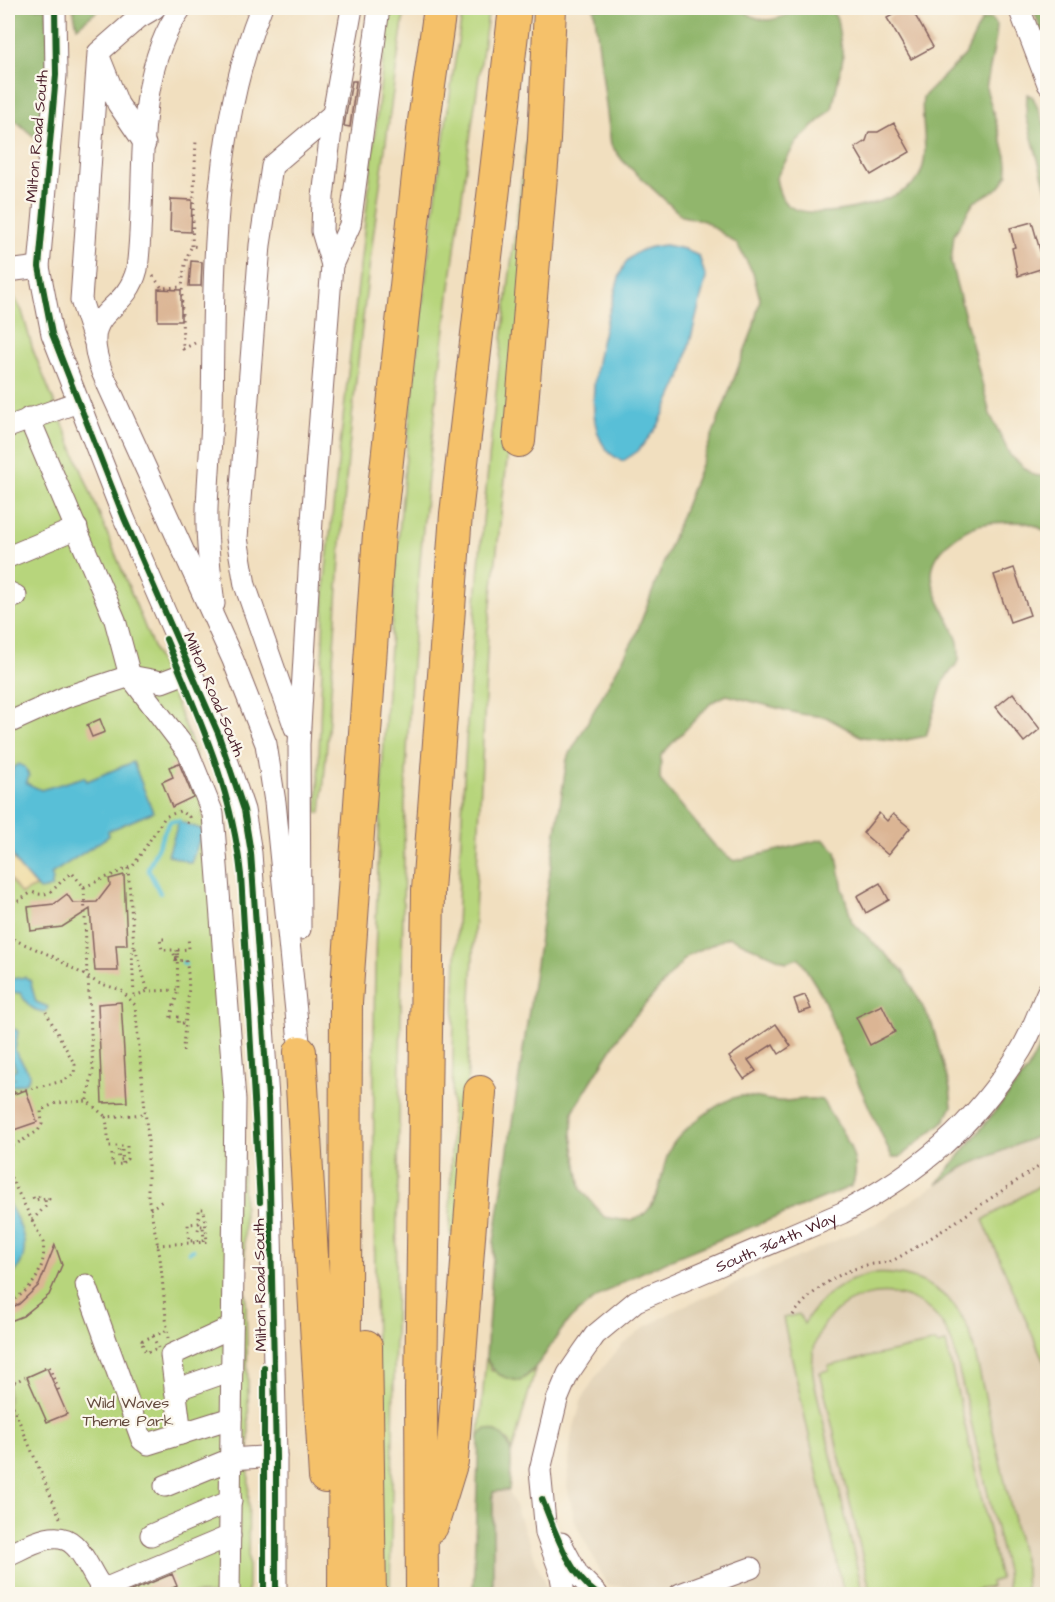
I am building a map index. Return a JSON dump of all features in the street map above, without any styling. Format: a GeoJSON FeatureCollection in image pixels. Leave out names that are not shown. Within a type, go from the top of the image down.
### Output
{"type":"FeatureCollection","features":[{"type":"Feature","properties":{"kind":"highway"},"geometry":{"type":"LineString","coordinates":[[344,1594],[346,1019],[379,534],[424,122],[440,8]]}},
{"type":"Feature","properties":{"kind":"highway"},"geometry":{"type":"LineString","coordinates":[[422,1594],[428,890],[456,514],[515,8]]}},
{"type":"Feature","properties":{"kind":"highway"},"geometry":{"type":"LineString","coordinates":[[519,441],[544,140],[550,8]]}},
{"type":"Feature","properties":{"kind":"highway"},"geometry":{"type":"LineString","coordinates":[[346,1019],[362,1057],[370,1594]]}},
{"type":"Feature","properties":{"kind":"highway"},"geometry":{"type":"LineString","coordinates":[[300,1052],[332,1594]]}},
{"type":"Feature","properties":{"kind":"highway"},"geometry":{"type":"LineString","coordinates":[[423,1558],[452,1461],[480,1092]]}},
{"type":"Feature","properties":{"kind":"highway"},"geometry":{"type":"LineString","coordinates":[[403,1594],[403,1566],[422,1392]]}},
{"type":"Feature","properties":{"kind":"street","name":"Milton Road South"},"geometry":{"type":"LineString","coordinates":[[55,8],[56,75],[39,267],[52,334],[124,518],[218,733],[244,810],[259,950],[268,1098],[276,1456],[276,1594]]}},
{"type":"Feature","properties":{"kind":"street"},"geometry":{"type":"LineString","coordinates":[[155,8],[138,18],[98,53],[81,300],[102,372],[259,725],[271,775],[300,1052]]}},
{"type":"Feature","properties":{"kind":"street"},"geometry":{"type":"LineString","coordinates":[[94,340],[104,313],[125,294],[135,279],[145,144],[154,63],[162,41],[181,8]]}},
{"type":"Feature","properties":{"kind":"street"},"geometry":{"type":"LineString","coordinates":[[232,660],[214,608],[207,510],[211,462],[217,247],[224,159],[244,53],[261,8]]}},
{"type":"Feature","properties":{"kind":"street"},"geometry":{"type":"LineString","coordinates":[[332,265],[322,231],[323,197],[333,114],[352,8]]}},
{"type":"Feature","properties":{"kind":"street"},"geometry":{"type":"LineString","coordinates":[[300,1052],[299,744],[312,520],[332,265],[350,225],[379,8]]}},
{"type":"Feature","properties":{"kind":"street"},"geometry":{"type":"LineString","coordinates":[[1019,8],[1047,84]]}},
{"type":"Feature","properties":{"kind":"street"},"geometry":{"type":"LineString","coordinates":[[98,53],[118,104],[145,144]]}},
{"type":"Feature","properties":{"kind":"street"},"geometry":{"type":"LineString","coordinates":[[299,744],[286,697],[245,585],[237,538],[260,245],[272,166],[333,114]]}},
{"type":"Feature","properties":{"kind":"street"},"geometry":{"type":"LineString","coordinates":[[8,271],[39,267]]}},
{"type":"Feature","properties":{"kind":"street"},"geometry":{"type":"LineString","coordinates":[[8,427],[78,402]]}},
{"type":"Feature","properties":{"kind":"street"},"geometry":{"type":"LineString","coordinates":[[29,418],[77,528],[121,638],[130,676],[188,752],[213,814],[235,1100],[230,1594]]}},
{"type":"Feature","properties":{"kind":"street"},"geometry":{"type":"LineString","coordinates":[[8,557],[77,528]]}},
{"type":"Feature","properties":{"kind":"street"},"geometry":{"type":"LineString","coordinates":[[8,723],[66,698],[130,676],[162,682],[191,671]]}},
{"type":"Feature","properties":{"kind":"street","name":"South 364th Way"},"geometry":{"type":"LineString","coordinates":[[564,1594],[560,1571],[546,1533],[540,1470],[553,1410],[568,1374],[596,1335],[636,1301],[842,1213],[872,1197],[932,1156],[955,1136],[1021,1050],[1047,991]]}},
{"type":"Feature","properties":{"kind":"street"},"geometry":{"type":"LineString","coordinates":[[235,1100],[268,1098]]}},
{"type":"Feature","properties":{"kind":"street"},"geometry":{"type":"LineString","coordinates":[[86,1285],[138,1436],[148,1444],[231,1418]]}},
{"type":"Feature","properties":{"kind":"street"},"geometry":{"type":"LineString","coordinates":[[181,1434],[171,1355],[232,1327]]}},
{"type":"Feature","properties":{"kind":"street"},"geometry":{"type":"LineString","coordinates":[[175,1389],[232,1370]]}},
{"type":"Feature","properties":{"kind":"street"},"geometry":{"type":"LineString","coordinates":[[165,1486],[231,1459],[276,1456]]}},
{"type":"Feature","properties":{"kind":"street","name":"South 364th Way"},"geometry":{"type":"LineString","coordinates":[[542,1499],[571,1564],[585,1584],[597,1594]]}},
{"type":"Feature","properties":{"kind":"street"},"geometry":{"type":"LineString","coordinates":[[151,1535],[231,1501]]}},
{"type":"Feature","properties":{"kind":"street"},"geometry":{"type":"LineString","coordinates":[[8,1555],[52,1537],[62,1538],[75,1545],[100,1585],[109,1587],[230,1536]]}},
{"type":"Feature","properties":{"kind":"street"},"geometry":{"type":"LineString","coordinates":[[680,1594],[751,1568]]}},
{"type":"Feature","properties":{"kind":"path"},"geometry":{"type":"LineString","coordinates":[[192,246],[196,140]]}},
{"type":"Feature","properties":{"kind":"path"},"geometry":{"type":"LineString","coordinates":[[153,276],[162,288],[183,287]]}},
{"type":"Feature","properties":{"kind":"path"},"geometry":{"type":"LineString","coordinates":[[84,887],[128,868],[140,857],[165,817],[180,812],[189,817],[187,824]]}},
{"type":"Feature","properties":{"kind":"path"},"geometry":{"type":"LineString","coordinates":[[128,868],[134,946],[148,992]]}},
{"type":"Feature","properties":{"kind":"path"},"geometry":{"type":"LineString","coordinates":[[8,908],[32,892],[44,895],[51,892],[60,879],[72,873],[84,887],[93,1070],[87,1101]]}},
{"type":"Feature","properties":{"kind":"path"},"geometry":{"type":"LineString","coordinates":[[8,937],[52,956],[87,977],[132,996],[148,992],[178,990]]}},
{"type":"Feature","properties":{"kind":"path"},"geometry":{"type":"LineString","coordinates":[[175,958],[178,958],[177,950],[189,949],[188,937]]}},
{"type":"Feature","properties":{"kind":"path"},"geometry":{"type":"LineString","coordinates":[[164,939],[160,939],[162,951],[173,950],[176,961],[186,960],[191,987],[183,1023],[183,1051]]}},
{"type":"Feature","properties":{"kind":"path"},"geometry":{"type":"LineString","coordinates":[[134,946],[132,996],[135,1005],[145,1114],[150,1209],[157,1245],[169,1342]]}},
{"type":"Feature","properties":{"kind":"path"},"geometry":{"type":"LineString","coordinates":[[177,950],[178,990],[171,1018],[178,1017],[178,1023],[183,1023]]}},
{"type":"Feature","properties":{"kind":"path"},"geometry":{"type":"LineString","coordinates":[[8,1094],[63,1081],[74,1074],[75,1065],[46,1012]]}},
{"type":"Feature","properties":{"kind":"path"},"geometry":{"type":"LineString","coordinates":[[8,1149],[38,1131],[42,1124],[40,1113],[45,1107],[87,1101],[106,1117],[109,1146],[118,1146],[119,1160],[127,1159],[127,1146],[122,1146],[123,1164],[112,1165],[112,1154]]}},
{"type":"Feature","properties":{"kind":"path"},"geometry":{"type":"LineString","coordinates":[[106,1117],[145,1114]]}},
{"type":"Feature","properties":{"kind":"path"},"geometry":{"type":"LineString","coordinates":[[794,1316],[806,1298],[822,1285],[842,1274],[890,1262],[949,1227],[1047,1161]]}},
{"type":"Feature","properties":{"kind":"path"},"geometry":{"type":"LineString","coordinates":[[8,1172],[43,1242],[42,1266],[35,1281],[8,1302]]}},
{"type":"Feature","properties":{"kind":"path"},"geometry":{"type":"LineString","coordinates":[[32,1220],[46,1206],[45,1197],[34,1200],[33,1197]]}},
{"type":"Feature","properties":{"kind":"path"},"geometry":{"type":"LineString","coordinates":[[150,1209],[164,1200]]}},
{"type":"Feature","properties":{"kind":"path"},"geometry":{"type":"LineString","coordinates":[[157,1245],[207,1242],[204,1209],[199,1209],[199,1223],[188,1224],[189,1241],[204,1240],[203,1226],[199,1226],[198,1230]]}},
{"type":"Feature","properties":{"kind":"path"},"geometry":{"type":"LineString","coordinates":[[145,1343],[143,1344],[141,1340],[153,1336],[158,1348],[146,1353],[141,1341],[147,1339],[153,1336],[168,1330]]}},
{"type":"Feature","properties":{"kind":"path"},"geometry":{"type":"LineString","coordinates":[[8,1364],[15,1382],[25,1377]]}},
{"type":"Feature","properties":{"kind":"path"},"geometry":{"type":"LineString","coordinates":[[44,1368],[49,1366],[58,1391]]}},
{"type":"Feature","properties":{"kind":"path"},"geometry":{"type":"LineString","coordinates":[[8,1395],[61,1521]]}},
{"type":"Feature","properties":{"kind":"shaded area"},"geometry":{"type":"Polygon","coordinates":[[[1047,1132],[1047,1594],[649,1594],[647,1590],[607,1585],[575,1522],[567,1486],[571,1438],[582,1399],[596,1376],[622,1345],[644,1328],[679,1308],[877,1223],[964,1167],[1047,1132]]]}},
{"type":"Feature","properties":{"kind":"shaded area"},"geometry":{"type":"Polygon","coordinates":[[[509,1490],[549,1594],[493,1594],[493,1492],[509,1490]]]}},
{"type":"Feature","properties":{"kind":"green space"},"geometry":{"type":"Polygon","coordinates":[[[8,8],[47,8],[49,51],[39,141],[8,114],[8,8]]]}},
{"type":"Feature","properties":{"kind":"green space"},"geometry":{"type":"Polygon","coordinates":[[[73,8],[101,8],[77,27],[73,8]]]}},
{"type":"Feature","properties":{"kind":"green space"},"geometry":{"type":"Polygon","coordinates":[[[389,8],[405,8],[356,380],[344,504],[325,774],[321,813],[317,813],[325,579],[389,8]]]}},
{"type":"Feature","properties":{"kind":"green space"},"geometry":{"type":"Polygon","coordinates":[[[463,8],[489,8],[448,305],[416,604],[405,804],[390,1594],[380,1594],[374,1007],[380,808],[405,464],[431,235],[463,8]]]}},
{"type":"Feature","properties":{"kind":"green space"},"geometry":{"type":"Polygon","coordinates":[[[594,8],[741,8],[756,18],[771,20],[804,8],[830,8],[837,19],[843,58],[832,109],[796,143],[776,178],[783,201],[801,211],[816,212],[854,208],[873,203],[905,190],[915,182],[924,163],[923,97],[965,55],[982,20],[991,18],[997,25],[986,88],[1006,156],[1008,174],[1000,187],[974,202],[954,234],[951,263],[990,414],[1010,455],[1033,475],[1047,477],[1047,534],[1028,523],[985,524],[964,532],[938,554],[933,567],[932,579],[935,591],[958,642],[959,661],[944,680],[926,736],[901,741],[862,737],[826,717],[800,714],[727,695],[712,702],[661,755],[660,780],[715,846],[734,861],[823,839],[836,851],[852,922],[904,972],[932,1024],[950,1089],[952,1106],[945,1120],[900,1157],[892,1157],[844,1052],[822,995],[799,958],[786,962],[729,937],[688,955],[623,1030],[573,1111],[572,1134],[581,1189],[604,1217],[624,1220],[638,1218],[649,1208],[658,1192],[667,1155],[676,1140],[692,1124],[713,1109],[741,1096],[780,1101],[822,1100],[842,1131],[852,1152],[855,1175],[852,1186],[626,1280],[578,1312],[562,1329],[537,1365],[520,1381],[499,1374],[492,1368],[486,1357],[494,1242],[567,759],[635,637],[753,329],[760,299],[753,273],[737,244],[704,221],[682,216],[623,161],[611,145],[594,8]]]}},
{"type":"Feature","properties":{"kind":"green space"},"geometry":{"type":"Polygon","coordinates":[[[1033,8],[1047,8],[1047,46],[1033,8]]]}},
{"type":"Feature","properties":{"kind":"green space"},"geometry":{"type":"Polygon","coordinates":[[[535,73],[541,156],[488,631],[461,1218],[454,1251],[450,1233],[455,992],[461,831],[471,670],[496,396],[535,73]]]}},
{"type":"Feature","properties":{"kind":"green space"},"geometry":{"type":"Polygon","coordinates":[[[1027,94],[1033,97],[1047,130],[1047,192],[1026,116],[1027,94]]]}},
{"type":"Feature","properties":{"kind":"green space","name":"Wild Waves Theme Park"},"geometry":{"type":"Polygon","coordinates":[[[8,295],[13,295],[22,311],[33,350],[195,751],[242,1128],[249,1435],[248,1594],[8,1594],[8,295]]]}},
{"type":"Feature","properties":{"kind":"green space"},"geometry":{"type":"Polygon","coordinates":[[[1047,1031],[1047,1132],[964,1167],[937,1184],[1027,1071],[1047,1031]]]}},
{"type":"Feature","properties":{"kind":"green space"},"geometry":{"type":"Polygon","coordinates":[[[1047,1181],[1047,1369],[983,1220],[1047,1181]]]}},
{"type":"Feature","properties":{"kind":"green space"},"geometry":{"type":"Polygon","coordinates":[[[871,1274],[905,1276],[934,1288],[947,1298],[966,1324],[972,1340],[1025,1568],[1026,1594],[1008,1594],[1006,1571],[954,1349],[939,1320],[918,1302],[893,1294],[867,1296],[843,1306],[825,1324],[814,1349],[814,1381],[863,1594],[844,1594],[783,1318],[799,1314],[804,1324],[810,1314],[832,1291],[850,1281],[871,1274]]]}},
{"type":"Feature","properties":{"kind":"green space"},"geometry":{"type":"Polygon","coordinates":[[[936,1342],[937,1345],[946,1343],[1000,1579],[990,1582],[991,1587],[958,1594],[871,1594],[820,1372],[829,1370],[828,1366],[936,1342]]]}},
{"type":"Feature","properties":{"kind":"green space"},"geometry":{"type":"Polygon","coordinates":[[[486,1357],[491,1370],[520,1381],[535,1370],[512,1452],[508,1440],[479,1436],[486,1357]]]}},
{"type":"Feature","properties":{"kind":"green space"},"geometry":{"type":"Polygon","coordinates":[[[486,1429],[504,1437],[511,1452],[511,1471],[509,1490],[493,1492],[493,1594],[473,1594],[479,1436],[486,1429]]]}},
{"type":"Feature","properties":{"kind":"sand"},"geometry":{"type":"Polygon","coordinates":[[[8,847],[19,867],[36,887],[21,894],[8,877],[8,847]]]}},
{"type":"Feature","properties":{"kind":"water"},"geometry":{"type":"Polygon","coordinates":[[[665,245],[684,249],[699,256],[706,278],[682,374],[658,426],[638,451],[623,461],[607,450],[598,434],[594,412],[594,389],[601,341],[625,264],[641,251],[665,245]]]}},
{"type":"Feature","properties":{"kind":"water"},"geometry":{"type":"Polygon","coordinates":[[[133,762],[153,812],[108,831],[109,836],[51,874],[53,880],[51,888],[39,890],[19,867],[8,847],[8,774],[12,776],[13,768],[19,764],[25,767],[29,776],[26,783],[41,790],[84,777],[87,781],[133,762]]]}},
{"type":"Feature","properties":{"kind":"water"},"geometry":{"type":"Polygon","coordinates":[[[179,821],[203,830],[191,863],[168,855],[179,821]]]}},
{"type":"Feature","properties":{"kind":"water"},"geometry":{"type":"Polygon","coordinates":[[[8,972],[12,979],[25,977],[30,980],[36,1002],[48,1007],[46,1012],[33,1009],[20,993],[9,992],[8,972]]]}},
{"type":"Feature","properties":{"kind":"water"},"geometry":{"type":"Polygon","coordinates":[[[8,1026],[18,1031],[15,1051],[30,1074],[27,1082],[8,1087],[8,1080],[15,1079],[11,1072],[16,1069],[8,1049],[8,1026]]]}},
{"type":"Feature","properties":{"kind":"water"},"geometry":{"type":"Polygon","coordinates":[[[8,1202],[19,1223],[24,1252],[22,1261],[8,1281],[8,1202]]]}},
{"type":"Feature","properties":{"kind":"building"},"geometry":{"type":"Polygon","coordinates":[[[905,8],[911,8],[933,47],[911,59],[887,18],[905,8]]]}},
{"type":"Feature","properties":{"kind":"building"},"geometry":{"type":"Polygon","coordinates":[[[352,81],[356,81],[350,127],[344,126],[352,81]]]}},
{"type":"Feature","properties":{"kind":"building"},"geometry":{"type":"Polygon","coordinates":[[[894,123],[910,152],[871,175],[855,148],[866,141],[869,132],[878,132],[894,123]]]}},
{"type":"Feature","properties":{"kind":"building"},"geometry":{"type":"Polygon","coordinates":[[[171,199],[192,200],[191,232],[170,231],[171,199]]]}},
{"type":"Feature","properties":{"kind":"building"},"geometry":{"type":"Polygon","coordinates":[[[1032,222],[1041,254],[1047,253],[1047,267],[1018,276],[1012,248],[1015,247],[1010,228],[1032,222]]]}},
{"type":"Feature","properties":{"kind":"building"},"geometry":{"type":"Polygon","coordinates":[[[191,261],[202,262],[201,286],[189,286],[191,261]]]}},
{"type":"Feature","properties":{"kind":"building"},"geometry":{"type":"Polygon","coordinates":[[[158,289],[181,290],[181,321],[158,321],[158,289]]]}},
{"type":"Feature","properties":{"kind":"building"},"geometry":{"type":"Polygon","coordinates":[[[1014,568],[1030,615],[1010,622],[994,575],[1014,568]]]}},
{"type":"Feature","properties":{"kind":"building"},"geometry":{"type":"Polygon","coordinates":[[[1013,693],[1040,729],[1024,742],[996,707],[1013,693]]]}},
{"type":"Feature","properties":{"kind":"building"},"geometry":{"type":"Polygon","coordinates":[[[100,719],[105,732],[92,737],[87,725],[100,719]]]}},
{"type":"Feature","properties":{"kind":"building"},"geometry":{"type":"Polygon","coordinates":[[[179,763],[193,797],[172,807],[162,782],[173,777],[169,767],[179,763]]]}},
{"type":"Feature","properties":{"kind":"building"},"geometry":{"type":"Polygon","coordinates":[[[879,813],[887,821],[893,814],[910,828],[888,855],[863,833],[879,813]]]}},
{"type":"Feature","properties":{"kind":"building"},"geometry":{"type":"Polygon","coordinates":[[[124,875],[127,945],[116,945],[118,971],[95,971],[90,909],[62,927],[31,931],[28,907],[54,904],[67,894],[73,903],[97,902],[110,885],[109,879],[124,875]]]}},
{"type":"Feature","properties":{"kind":"building"},"geometry":{"type":"Polygon","coordinates":[[[880,883],[889,900],[866,913],[857,896],[880,883]]]}},
{"type":"Feature","properties":{"kind":"building"},"geometry":{"type":"Polygon","coordinates":[[[805,995],[811,1009],[799,1013],[794,999],[805,995]]]}},
{"type":"Feature","properties":{"kind":"building"},"geometry":{"type":"Polygon","coordinates":[[[121,1002],[127,1102],[102,1103],[98,1004],[121,1002]]]}},
{"type":"Feature","properties":{"kind":"building"},"geometry":{"type":"Polygon","coordinates":[[[882,1005],[895,1032],[870,1045],[856,1017],[882,1005]]]}},
{"type":"Feature","properties":{"kind":"building"},"geometry":{"type":"Polygon","coordinates":[[[776,1024],[791,1046],[779,1054],[773,1044],[748,1060],[756,1071],[744,1079],[729,1057],[776,1024]]]}},
{"type":"Feature","properties":{"kind":"building"},"geometry":{"type":"Polygon","coordinates":[[[26,1090],[37,1122],[8,1132],[8,1096],[26,1090]]]}},
{"type":"Feature","properties":{"kind":"building"},"geometry":{"type":"Polygon","coordinates":[[[55,1245],[62,1265],[49,1295],[23,1316],[8,1322],[8,1309],[19,1304],[39,1285],[55,1245]]]}},
{"type":"Feature","properties":{"kind":"building"},"geometry":{"type":"Polygon","coordinates":[[[47,1368],[67,1414],[47,1422],[27,1377],[47,1368]]]}},
{"type":"Feature","properties":{"kind":"building"},"geometry":{"type":"Polygon","coordinates":[[[172,1574],[177,1586],[159,1594],[124,1594],[172,1574]]]}},
{"type":"Feature","properties":{"kind":"waterway"},"geometry":{"type":"LineString","coordinates":[[160,893],[148,869],[167,826],[171,821],[179,821]]}},
{"type":"Feature","properties":{"kind":"waterway"},"geometry":{"type":"LineString","coordinates":[[189,1252],[193,1250]]}},
{"type":"Feature","properties":{"kind":"cycle path"},"geometry":{"type":"LineString","coordinates":[[55,8],[56,75],[39,267],[52,334],[124,518],[218,733],[244,810],[251,853],[268,1098],[276,1456],[276,1594]]}},
{"type":"Feature","properties":{"kind":"cycle path"},"geometry":{"type":"LineString","coordinates":[[166,639],[213,754],[237,843],[241,875],[260,1202]]}},
{"type":"Feature","properties":{"kind":"cycle path"},"geometry":{"type":"LineString","coordinates":[[264,1367],[264,1594]]}},
{"type":"Feature","properties":{"kind":"cycle path"},"geometry":{"type":"LineString","coordinates":[[542,1499],[557,1538],[570,1563],[578,1575],[597,1594]]}}]}
